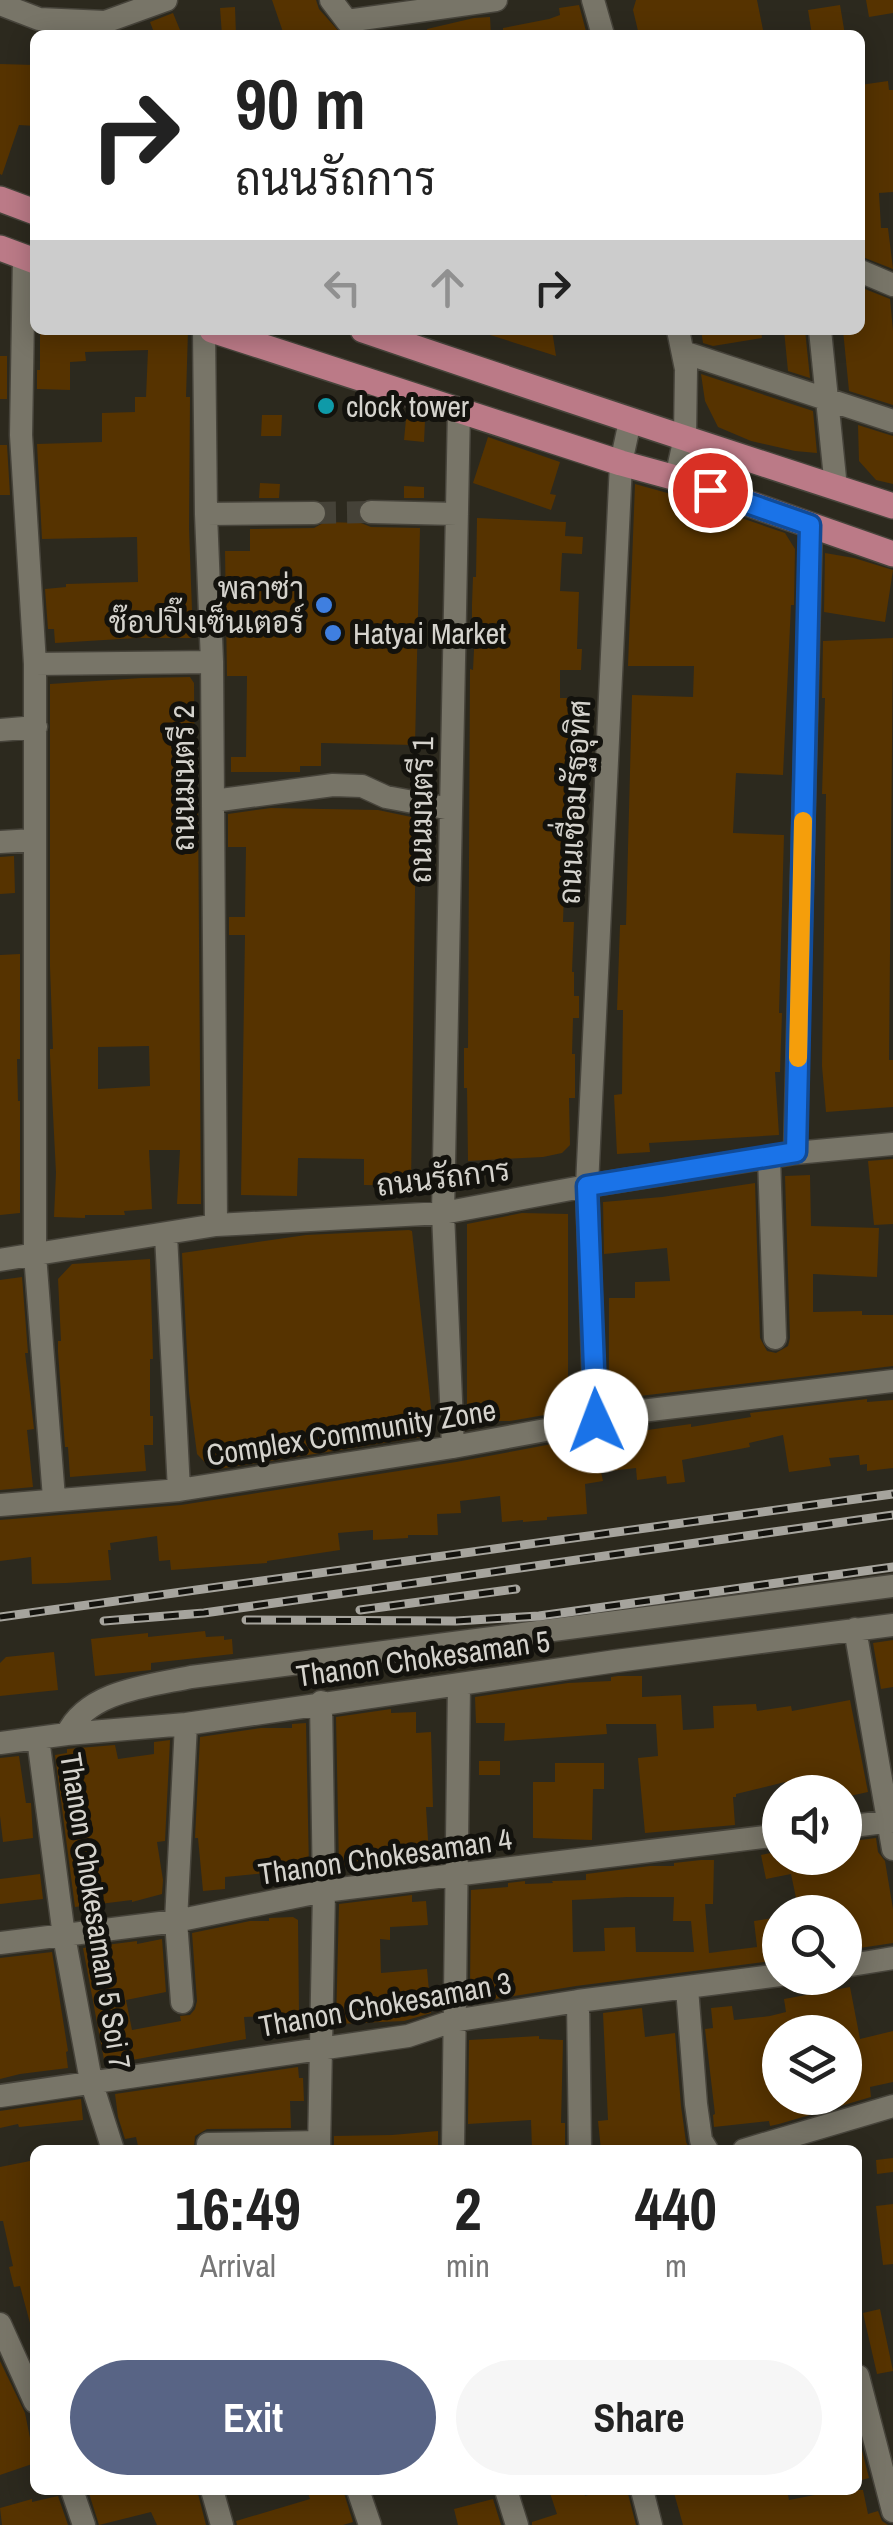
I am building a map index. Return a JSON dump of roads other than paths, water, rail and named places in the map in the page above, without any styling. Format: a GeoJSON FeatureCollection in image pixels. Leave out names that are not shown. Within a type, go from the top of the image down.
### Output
{"type":"FeatureCollection","features":[{"type":"Feature","properties":{"kind":"main road"},"geometry":{"type":"LineString","coordinates":[[0,199],[30,210]]}},
{"type":"Feature","properties":{"kind":"main road"},"geometry":{"type":"LineString","coordinates":[[228,335],[676,478],[893,554]]}},
{"type":"Feature","properties":{"kind":"main road"},"geometry":{"type":"LineString","coordinates":[[378,335],[893,506]]}},
{"type":"Feature","properties":{"kind":"street"},"geometry":{"type":"LineString","coordinates":[[0,4],[39,19],[105,22],[166,0]]}},
{"type":"Feature","properties":{"kind":"street"},"geometry":{"type":"LineString","coordinates":[[332,0],[347,22],[496,0]]}},
{"type":"Feature","properties":{"kind":"street"},"geometry":{"type":"LineString","coordinates":[[593,0],[602,30]]}},
{"type":"Feature","properties":{"kind":"street"},"geometry":{"type":"LineString","coordinates":[[20,256],[20,435],[36,664],[36,1255],[54,1498]]}},
{"type":"Feature","properties":{"kind":"street"},"geometry":{"type":"LineString","coordinates":[[865,273],[893,285]]}},
{"type":"Feature","properties":{"kind":"street","name":"ถนนมนตรี 2"},"geometry":{"type":"LineString","coordinates":[[204,335],[212,662],[216,1225]]}},
{"type":"Feature","properties":{"kind":"street"},"geometry":{"type":"LineString","coordinates":[[820,335],[836,488]]}},
{"type":"Feature","properties":{"kind":"street"},"geometry":{"type":"LineString","coordinates":[[680,341],[827,401],[893,421]]}},
{"type":"Feature","properties":{"kind":"street"},"geometry":{"type":"LineString","coordinates":[[676,478],[686,437],[686,369],[680,341]]}},
{"type":"Feature","properties":{"kind":"street","name":"ถนนมนตรี 1"},"geometry":{"type":"LineString","coordinates":[[453,1447],[443,1213],[459,408]]}},
{"type":"Feature","properties":{"kind":"street","name":"ถนนเชื่อมรัฐอุทิศ"},"geometry":{"type":"LineString","coordinates":[[596,1421],[587,1186],[622,463],[630,421]]}},
{"type":"Feature","properties":{"kind":"street"},"geometry":{"type":"LineString","coordinates":[[371,512],[457,514]]}},
{"type":"Feature","properties":{"kind":"street"},"geometry":{"type":"LineString","coordinates":[[206,514],[314,513]]}},
{"type":"Feature","properties":{"kind":"street"},"geometry":{"type":"LineString","coordinates":[[796,1152],[810,525]]}},
{"type":"Feature","properties":{"kind":"street"},"geometry":{"type":"LineString","coordinates":[[36,664],[212,662]]}},
{"type":"Feature","properties":{"kind":"street"},"geometry":{"type":"LineString","coordinates":[[0,730],[36,727]]}},
{"type":"Feature","properties":{"kind":"street"},"geometry":{"type":"LineString","coordinates":[[213,802],[333,785],[362,786],[386,798],[451,809]]}},
{"type":"Feature","properties":{"kind":"street"},"geometry":{"type":"LineString","coordinates":[[0,842],[34,840]]}},
{"type":"Feature","properties":{"kind":"street","name":"ถนนรัถการ"},"geometry":{"type":"LineString","coordinates":[[0,1260],[216,1225],[443,1213],[796,1152],[893,1144]]}},
{"type":"Feature","properties":{"kind":"street"},"geometry":{"type":"LineString","coordinates":[[769,1157],[775,1338]]}},
{"type":"Feature","properties":{"kind":"street"},"geometry":{"type":"LineString","coordinates":[[166,1235],[179,1490]]}},
{"type":"Feature","properties":{"kind":"street","name":"Complex Community Zone"},"geometry":{"type":"LineString","coordinates":[[0,1504],[179,1490],[453,1447],[632,1412],[893,1381]]}},
{"type":"Feature","properties":{"kind":"street"},"geometry":{"type":"LineString","coordinates":[[67,1734],[73,1722],[92,1706],[117,1694],[191,1677],[893,1586]]}},
{"type":"Feature","properties":{"kind":"street","name":"Thanon Chokesaman 5"},"geometry":{"type":"LineString","coordinates":[[0,1743],[186,1724],[616,1660],[893,1626]]}},
{"type":"Feature","properties":{"kind":"street"},"geometry":{"type":"LineString","coordinates":[[855,1629],[893,1849]]}},
{"type":"Feature","properties":{"kind":"street"},"geometry":{"type":"LineString","coordinates":[[453,2145],[459,1685]]}},
{"type":"Feature","properties":{"kind":"street"},"geometry":{"type":"LineString","coordinates":[[319,2145],[324,1891],[321,1702]]}},
{"type":"Feature","properties":{"kind":"street"},"geometry":{"type":"LineString","coordinates":[[182,2002],[176,1920],[186,1724]]}},
{"type":"Feature","properties":{"kind":"street","name":"Thanon Chokesaman 5 Soi 7"},"geometry":{"type":"LineString","coordinates":[[38,1738],[64,1936],[91,2080],[112,2145]]}},
{"type":"Feature","properties":{"kind":"street"},"geometry":{"type":"LineString","coordinates":[[862,1825],[891,1822]]}},
{"type":"Feature","properties":{"kind":"street","name":"Thanon Chokesaman 4"},"geometry":{"type":"LineString","coordinates":[[0,1943],[176,1920],[324,1891],[762,1837]]}},
{"type":"Feature","properties":{"kind":"street"},"geometry":{"type":"LineString","coordinates":[[862,1963],[893,1958]]}},
{"type":"Feature","properties":{"kind":"street","name":"Thanon Chokesaman 3"},"geometry":{"type":"LineString","coordinates":[[0,2096],[408,2036],[453,2021],[578,2000],[762,1978]]}},
{"type":"Feature","properties":{"kind":"street"},"geometry":{"type":"LineString","coordinates":[[687,1988],[696,2104],[704,2145]]}},
{"type":"Feature","properties":{"kind":"street"},"geometry":{"type":"LineString","coordinates":[[578,2000],[580,2145]]}},
{"type":"Feature","properties":{"kind":"street"},"geometry":{"type":"LineString","coordinates":[[796,2143],[893,2106]]}},
{"type":"Feature","properties":{"kind":"street"},"geometry":{"type":"LineString","coordinates":[[208,2144],[264,2145]]}},
{"type":"Feature","properties":{"kind":"street"},"geometry":{"type":"LineString","coordinates":[[0,2324],[30,2391]]}},
{"type":"Feature","properties":{"kind":"street"},"geometry":{"type":"LineString","coordinates":[[862,2391],[893,2511]]}},
{"type":"Feature","properties":{"kind":"street"},"geometry":{"type":"LineString","coordinates":[[74,2495],[84,2525]]}},
{"type":"Feature","properties":{"kind":"street"},"geometry":{"type":"LineString","coordinates":[[213,2495],[222,2525]]}},
{"type":"Feature","properties":{"kind":"street"},"geometry":{"type":"LineString","coordinates":[[360,2495],[370,2525]]}},
{"type":"Feature","properties":{"kind":"street"},"geometry":{"type":"LineString","coordinates":[[508,2495],[517,2525]]}},
{"type":"Feature","properties":{"kind":"street"},"geometry":{"type":"LineString","coordinates":[[643,2495],[651,2525]]}},
{"type":"Feature","properties":{"kind":"tunnel"},"geometry":{"type":"LineString","coordinates":[[314,513],[371,512]]}},
{"type":"Feature","properties":{"kind":"railway"},"geometry":{"type":"LineString","coordinates":[[0,1617],[893,1494]]}},
{"type":"Feature","properties":{"kind":"railway"},"geometry":{"type":"LineString","coordinates":[[104,1621],[204,1613],[893,1515]]}},
{"type":"Feature","properties":{"kind":"railway"},"geometry":{"type":"LineString","coordinates":[[246,1620],[456,1621],[539,1616],[893,1567]]}},
{"type":"Feature","properties":{"kind":"railway"},"geometry":{"type":"LineString","coordinates":[[360,1610],[516,1589]]}},
{"type":"Feature","properties":{"kind":"place","name":"clock tower"},"geometry":{"type":"Point","coordinates":[326,406]}},
{"type":"Feature","properties":{"kind":"place","name":"พลาซ่า ช๊อปปิ๊งเซ็นเตอร์"},"geometry":{"type":"Point","coordinates":[324,605]}},
{"type":"Feature","properties":{"kind":"place","name":"Hatyai Market"},"geometry":{"type":"Point","coordinates":[333,633]}}]}
